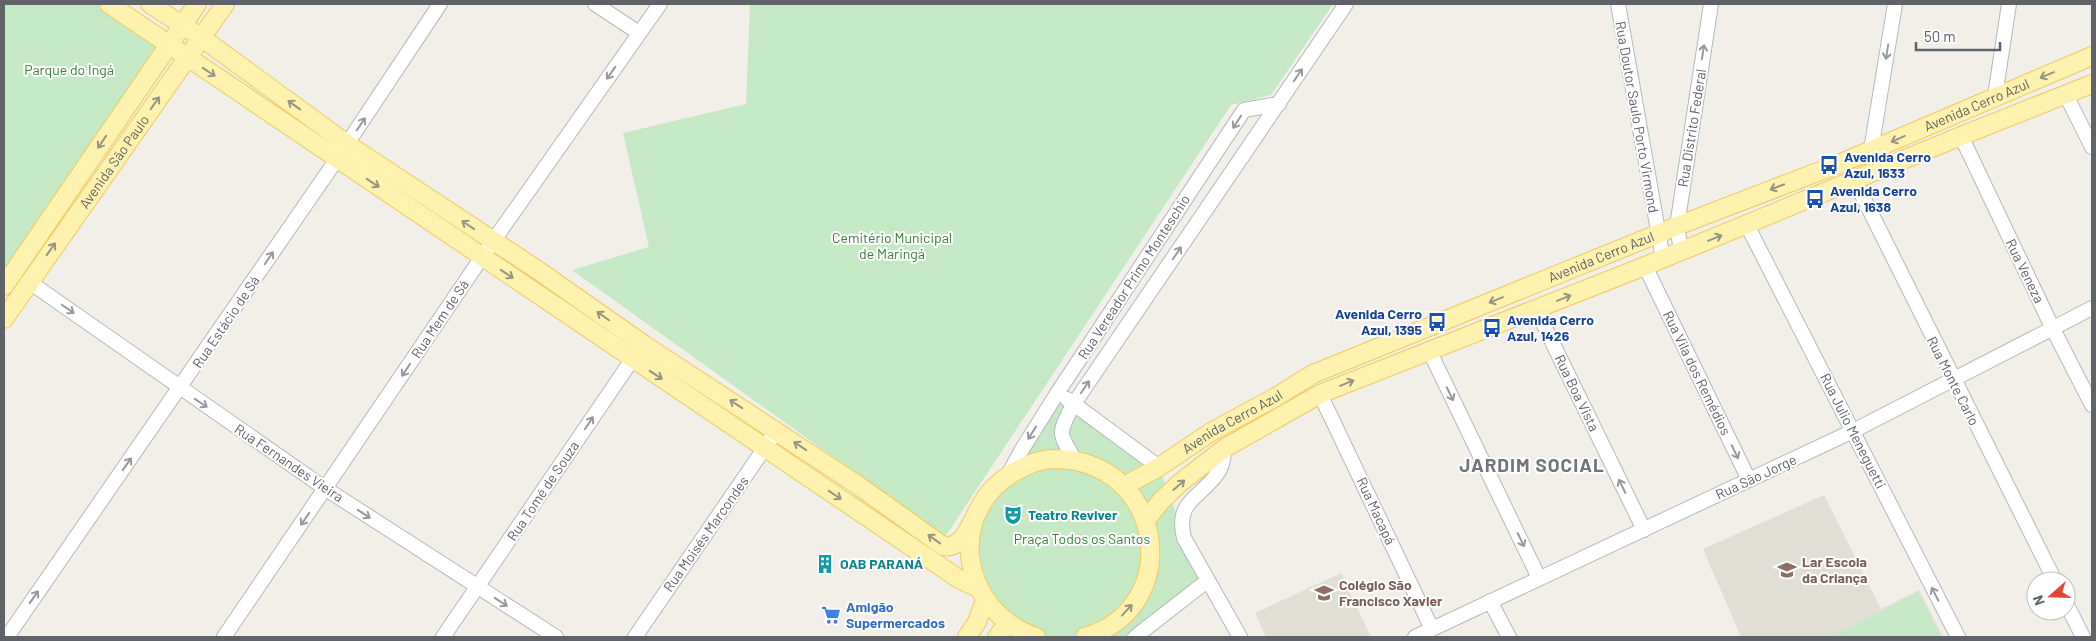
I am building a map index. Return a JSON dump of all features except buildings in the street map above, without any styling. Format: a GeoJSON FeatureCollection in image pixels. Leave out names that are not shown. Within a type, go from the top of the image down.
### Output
{"type":"FeatureCollection","features":[{"type":"Feature","properties":{"kind":"main road"},"geometry":{"type":"LineString","coordinates":[[109,4],[982,594]]}},
{"type":"Feature","properties":{"kind":"main road"},"geometry":{"type":"LineString","coordinates":[[150,4],[202,38],[347,144],[643,344],[777,430],[943,546],[950,547],[958,544],[991,491],[1008,475],[1029,464],[1052,459],[1075,460],[1100,468],[1124,486],[1142,511],[1151,544],[1149,568],[1142,591],[1128,611],[1109,627],[1087,637]]}},
{"type":"Feature","properties":{"kind":"main road","name":"Avenida São Paulo"},"geometry":{"type":"LineString","coordinates":[[4,286],[197,4]]}},
{"type":"Feature","properties":{"kind":"main road","name":"Avenida São Paulo"},"geometry":{"type":"LineString","coordinates":[[4,319],[28,281],[225,4]]}},
{"type":"Feature","properties":{"kind":"main road","name":"Avenida Cerro Azul"},"geometry":{"type":"LineString","coordinates":[[1124,486],[1159,467],[1211,432],[1313,374],[1677,226],[1841,163],[1995,96],[2089,59]]}},
{"type":"Feature","properties":{"kind":"main road"},"geometry":{"type":"LineString","coordinates":[[2066,95],[2092,79]]}},
{"type":"Feature","properties":{"kind":"main road","name":"Avenida Cerro Azul"},"geometry":{"type":"LineString","coordinates":[[1146,520],[1160,502],[1181,482],[1225,448],[1320,394],[1663,259],[1854,179],[2092,84]]}},
{"type":"Feature","properties":{"kind":"main road"},"geometry":{"type":"LineString","coordinates":[[1807,200],[1802,194],[1802,190],[1806,185],[1830,172],[1841,163]]}},
{"type":"Feature","properties":{"kind":"main road"},"geometry":{"type":"LineString","coordinates":[[1268,401],[1277,418]]}},
{"type":"Feature","properties":{"kind":"main road"},"geometry":{"type":"LineString","coordinates":[[978,511],[971,536],[971,562],[982,594],[1002,630],[1036,637]]}},
{"type":"Feature","properties":{"kind":"main road"},"geometry":{"type":"LineString","coordinates":[[966,637],[977,622],[982,594]]}},
{"type":"Feature","properties":{"kind":"street","name":"Rua Estácio de Sá"},"geometry":{"type":"LineString","coordinates":[[11,633],[337,159],[440,4]]}},
{"type":"Feature","properties":{"kind":"street"},"geometry":{"type":"LineString","coordinates":[[595,4],[639,33]]}},
{"type":"Feature","properties":{"kind":"street","name":"Rua Mem de Sá"},"geometry":{"type":"LineString","coordinates":[[224,637],[482,257],[660,4]]}},
{"type":"Feature","properties":{"kind":"street","name":"Rua Vereador Primo Monteschio"},"geometry":{"type":"LineString","coordinates":[[1075,460],[1062,438],[1061,429],[1073,404],[1346,4]]}},
{"type":"Feature","properties":{"kind":"street","name":"Rua Doutor Saulo Porto Virmond"},"geometry":{"type":"LineString","coordinates":[[1618,4],[1663,259]]}},
{"type":"Feature","properties":{"kind":"street","name":"Rua Distrito Federal"},"geometry":{"type":"LineString","coordinates":[[1681,251],[1677,226],[1711,4]]}},
{"type":"Feature","properties":{"kind":"street"},"geometry":{"type":"LineString","coordinates":[[1871,150],[1895,4]]}},
{"type":"Feature","properties":{"kind":"street"},"geometry":{"type":"LineString","coordinates":[[1995,96],[2008,4]]}},
{"type":"Feature","properties":{"kind":"street"},"geometry":{"type":"LineString","coordinates":[[2066,95],[2092,147]]}},
{"type":"Feature","properties":{"kind":"street","name":"Rua Vereador Primo Monteschio"},"geometry":{"type":"LineString","coordinates":[[1008,475],[1058,392],[1244,110],[1279,104]]}},
{"type":"Feature","properties":{"kind":"street","name":"Rua Veneza"},"geometry":{"type":"LineString","coordinates":[[1960,136],[2053,329],[2092,405]]}},
{"type":"Feature","properties":{"kind":"street","name":"Rua Monte Carlo"},"geometry":{"type":"LineString","coordinates":[[1854,179],[2050,571]]}},
{"type":"Feature","properties":{"kind":"street","name":"Rua Julio Meneguetti"},"geometry":{"type":"LineString","coordinates":[[1747,225],[1958,637]]}},
{"type":"Feature","properties":{"kind":"street","name":"Rua Vila dos Remédios"},"geometry":{"type":"LineString","coordinates":[[1645,266],[1749,480]]}},
{"type":"Feature","properties":{"kind":"street","name":"Rua Fernandes Vieira"},"geometry":{"type":"LineString","coordinates":[[28,281],[180,389],[326,489],[556,637]]}},
{"type":"Feature","properties":{"kind":"street","name":"Rua São Jorge"},"geometry":{"type":"LineString","coordinates":[[1415,637],[1853,431],[2092,308]]}},
{"type":"Feature","properties":{"kind":"street","name":"Rua Boa Vista"},"geometry":{"type":"LineString","coordinates":[[1536,309],[1644,530]]}},
{"type":"Feature","properties":{"kind":"street","name":"Rua Tomé de Souza"},"geometry":{"type":"LineString","coordinates":[[443,637],[643,344]]}},
{"type":"Feature","properties":{"kind":"street"},"geometry":{"type":"LineString","coordinates":[[1429,350],[1539,578]]}},
{"type":"Feature","properties":{"kind":"street"},"geometry":{"type":"LineString","coordinates":[[1058,392],[1159,467]]}},
{"type":"Feature","properties":{"kind":"street","name":"Rua Macapá"},"geometry":{"type":"LineString","coordinates":[[1320,394],[1432,629]]}},
{"type":"Feature","properties":{"kind":"street","name":"Rua Moisés Marcondes"},"geometry":{"type":"LineString","coordinates":[[635,637],[777,430]]}},
{"type":"Feature","properties":{"kind":"street"},"geometry":{"type":"LineString","coordinates":[[1225,448],[1221,467],[1217,474],[1186,507],[1180,524],[1184,538],[1240,637]]}},
{"type":"Feature","properties":{"kind":"street"},"geometry":{"type":"LineString","coordinates":[[1135,637],[1207,581]]}},
{"type":"Feature","properties":{"kind":"street"},"geometry":{"type":"LineString","coordinates":[[1490,601],[1509,637]]}},
{"type":"Feature","properties":{"kind":"street"},"geometry":{"type":"LineString","coordinates":[[2075,621],[2083,637]]}},
{"type":"Feature","properties":{"kind":"shaded area","name":"Lar Escola da Criança"},"geometry":{"type":"Polygon","coordinates":[[[1824,495],[1881,609],[1919,590],[1943,637],[1741,637],[1703,549],[1824,495]]]}},
{"type":"Feature","properties":{"kind":"shaded area","name":"Colégio São Francisco Xavier"},"geometry":{"type":"Polygon","coordinates":[[[1341,573],[1371,637],[1266,637],[1255,613],[1341,573]]]}},
{"type":"Feature","properties":{"kind":"green space","name":"Parque do Ingá"},"geometry":{"type":"Polygon","coordinates":[[[4,4],[105,4],[164,46],[4,279],[4,4]]]}},
{"type":"Feature","properties":{"kind":"green space","name":"Cemitério Municipal de Maringá"},"geometry":{"type":"Polygon","coordinates":[[[750,4],[1333,4],[1271,95],[1231,105],[945,537],[572,270],[649,247],[623,133],[746,104],[750,4]]]}},
{"type":"Feature","properties":{"kind":"green space","name":"Praça Todos os Santos"},"geometry":{"type":"Polygon","coordinates":[[[1058,392],[1159,467],[1180,524],[1207,581],[1135,637],[1036,637],[985,600],[971,536],[1058,392]]]}},
{"type":"Feature","properties":{"kind":"green space"},"geometry":{"type":"Polygon","coordinates":[[[1918,592],[1940,637],[1832,637],[1918,592]]]}},
{"type":"Feature","properties":{"kind":"place","name":"Avenida Cerro Azul, 1633"},"geometry":{"type":"Point","coordinates":[1829,165]}},
{"type":"Feature","properties":{"kind":"place","name":"Avenida Cerro Azul, 1638"},"geometry":{"type":"Point","coordinates":[1815,199]}},
{"type":"Feature","properties":{"kind":"place","name":"Avenida Cerro Azul, 1395"},"geometry":{"type":"Point","coordinates":[1437,322]}},
{"type":"Feature","properties":{"kind":"place","name":"Avenida Cerro Azul, 1426"},"geometry":{"type":"Point","coordinates":[1492,328]}},
{"type":"Feature","properties":{"kind":"place","name":"Teatro Reviver"},"geometry":{"type":"Point","coordinates":[1013,515]}},
{"type":"Feature","properties":{"kind":"place","name":"OAB PARANÁ"},"geometry":{"type":"Point","coordinates":[825,564]}},
{"type":"Feature","properties":{"kind":"place","name":"Lar Escola da Criança"},"geometry":{"type":"Point","coordinates":[1787,570]}},
{"type":"Feature","properties":{"kind":"place","name":"Colégio São Francisco Xavier"},"geometry":{"type":"Point","coordinates":[1324,593]}},
{"type":"Feature","properties":{"kind":"place","name":"Amigão Supermercados"},"geometry":{"type":"Point","coordinates":[831,615]}},
{"type":"Feature","properties":{"kind":"district","name":"JARDIM SOCIAL"},"geometry":{"type":"Point","coordinates":[1532,465]}}]}
